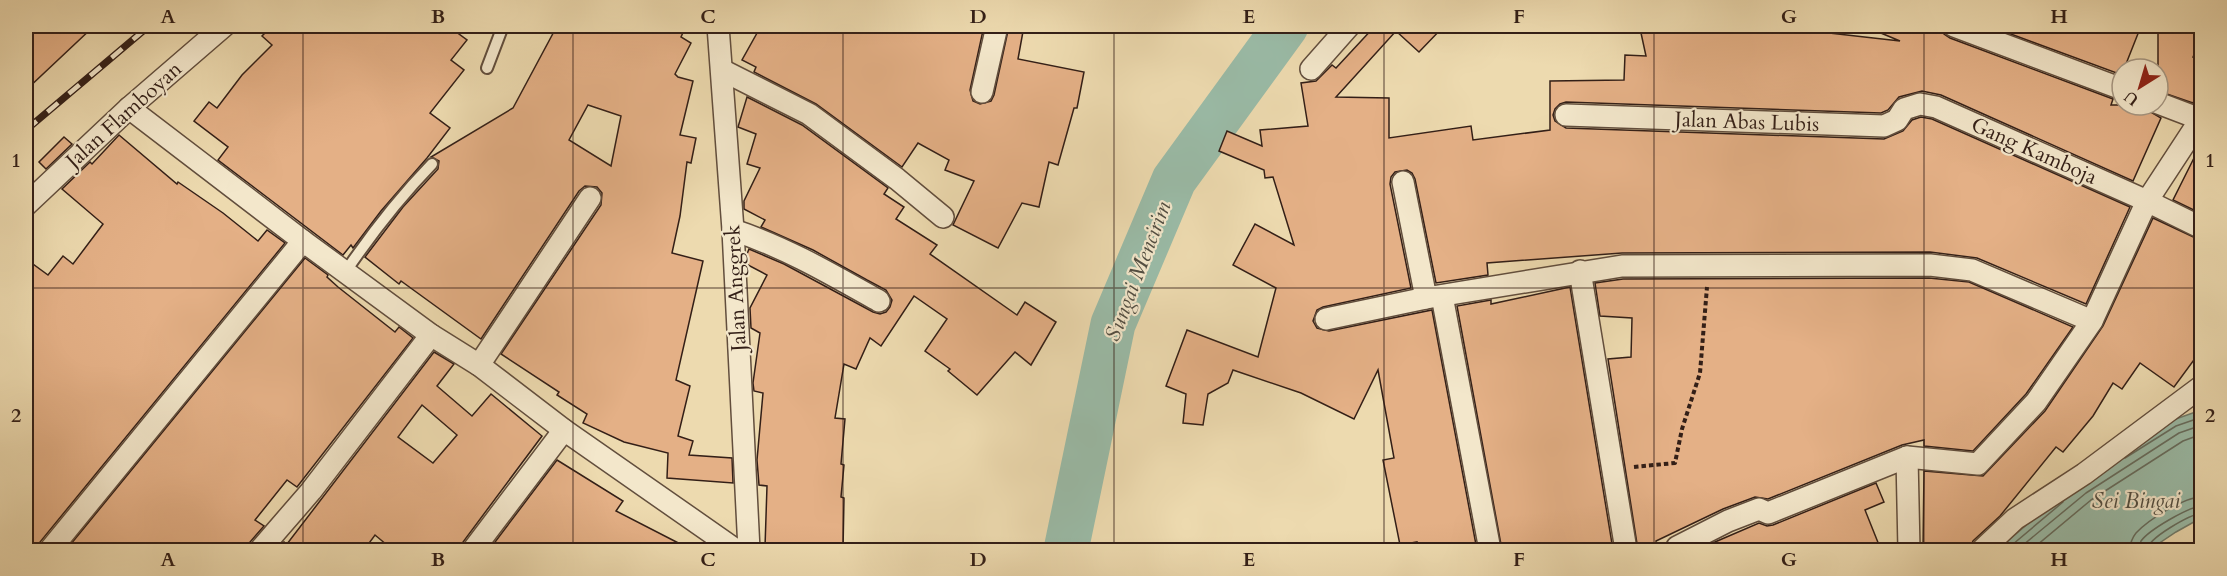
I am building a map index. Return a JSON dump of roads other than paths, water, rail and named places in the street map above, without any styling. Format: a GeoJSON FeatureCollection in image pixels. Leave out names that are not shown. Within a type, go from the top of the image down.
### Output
{"type":"FeatureCollection","features":[{"type":"Feature","properties":{"kind":"street","name":"Jalan Flamboyan"},"geometry":{"type":"LineString","coordinates":[[26,205],[129,108],[224,26]]}},
{"type":"Feature","properties":{"kind":"street","name":"Jalan Anggrek"},"geometry":{"type":"LineString","coordinates":[[718,26],[733,230],[749,550]]}},
{"type":"Feature","properties":{"kind":"street"},"geometry":{"type":"LineString","coordinates":[[982,92],[997,26]]}},
{"type":"Feature","properties":{"kind":"street"},"geometry":{"type":"LineString","coordinates":[[1311,69],[1349,26]]}},
{"type":"Feature","properties":{"kind":"street"},"geometry":{"type":"LineString","coordinates":[[1954,26],[2110,84]]}},
{"type":"Feature","properties":{"kind":"street"},"geometry":{"type":"LineString","coordinates":[[722,70],[809,114],[897,179],[943,217]]}},
{"type":"Feature","properties":{"kind":"street","name":"Jalan Abas Lubis"},"geometry":{"type":"LineString","coordinates":[[1566,115],[1884,126],[1897,120],[1904,109],[1920,104]]}},
{"type":"Feature","properties":{"kind":"street","name":"Gang Kamboja"},"geometry":{"type":"LineString","coordinates":[[1920,104],[1936,107],[2147,201],[2202,228]]}},
{"type":"Feature","properties":{"kind":"street"},"geometry":{"type":"LineString","coordinates":[[1677,546],[1728,521],[1759,510],[1768,513],[1907,458],[1978,464],[2036,402],[2092,321],[2147,201],[2201,118],[2170,107]]}},
{"type":"Feature","properties":{"kind":"street"},"geometry":{"type":"LineString","coordinates":[[129,108],[431,335],[479,365],[564,430],[736,550]]}},
{"type":"Feature","properties":{"kind":"street"},"geometry":{"type":"LineString","coordinates":[[1403,182],[1434,297],[1490,550]]}},
{"type":"Feature","properties":{"kind":"street"},"geometry":{"type":"LineString","coordinates":[[479,365],[590,198]]}},
{"type":"Feature","properties":{"kind":"street"},"geometry":{"type":"LineString","coordinates":[[733,230],[761,239],[879,301]]}},
{"type":"Feature","properties":{"kind":"street"},"geometry":{"type":"LineString","coordinates":[[50,550],[303,241]]}},
{"type":"Feature","properties":{"kind":"street"},"geometry":{"type":"LineString","coordinates":[[1326,319],[1434,297],[1580,271],[1622,266],[1889,264],[1930,265],[1972,270],[2092,321]]}},
{"type":"Feature","properties":{"kind":"street"},"geometry":{"type":"LineString","coordinates":[[1580,271],[1626,550]]}},
{"type":"Feature","properties":{"kind":"street"},"geometry":{"type":"LineString","coordinates":[[260,550],[311,491],[431,335]]}},
{"type":"Feature","properties":{"kind":"street"},"geometry":{"type":"LineString","coordinates":[[1982,550],[2015,519],[2084,474],[2202,386]]}},
{"type":"Feature","properties":{"kind":"street"},"geometry":{"type":"LineString","coordinates":[[473,550],[564,430]]}},
{"type":"Feature","properties":{"kind":"street"},"geometry":{"type":"LineString","coordinates":[[1907,458],[1909,550]]}},
{"type":"Feature","properties":{"kind":"lane"},"geometry":{"type":"LineString","coordinates":[[488,69],[503,26]]}},
{"type":"Feature","properties":{"kind":"lane"},"geometry":{"type":"LineString","coordinates":[[346,271],[374,231],[407,190],[432,164]]}},
{"type":"Feature","properties":{"kind":"water","name":"Sei Bingai"},"geometry":{"type":"Polygon","coordinates":[[[2201,410],[2201,518],[2149,550],[1997,550],[2077,482],[2173,420],[2201,410]]]}},
{"type":"Feature","properties":{"kind":"waterway","name":"Sungai Mencirim"},"geometry":{"type":"LineString","coordinates":[[1066,550],[1113,324],[1174,180],[1286,26]]}},
{"type":"Feature","properties":{"kind":"railway"},"geometry":{"type":"LineString","coordinates":[[26,130],[149,26]]}}]}
